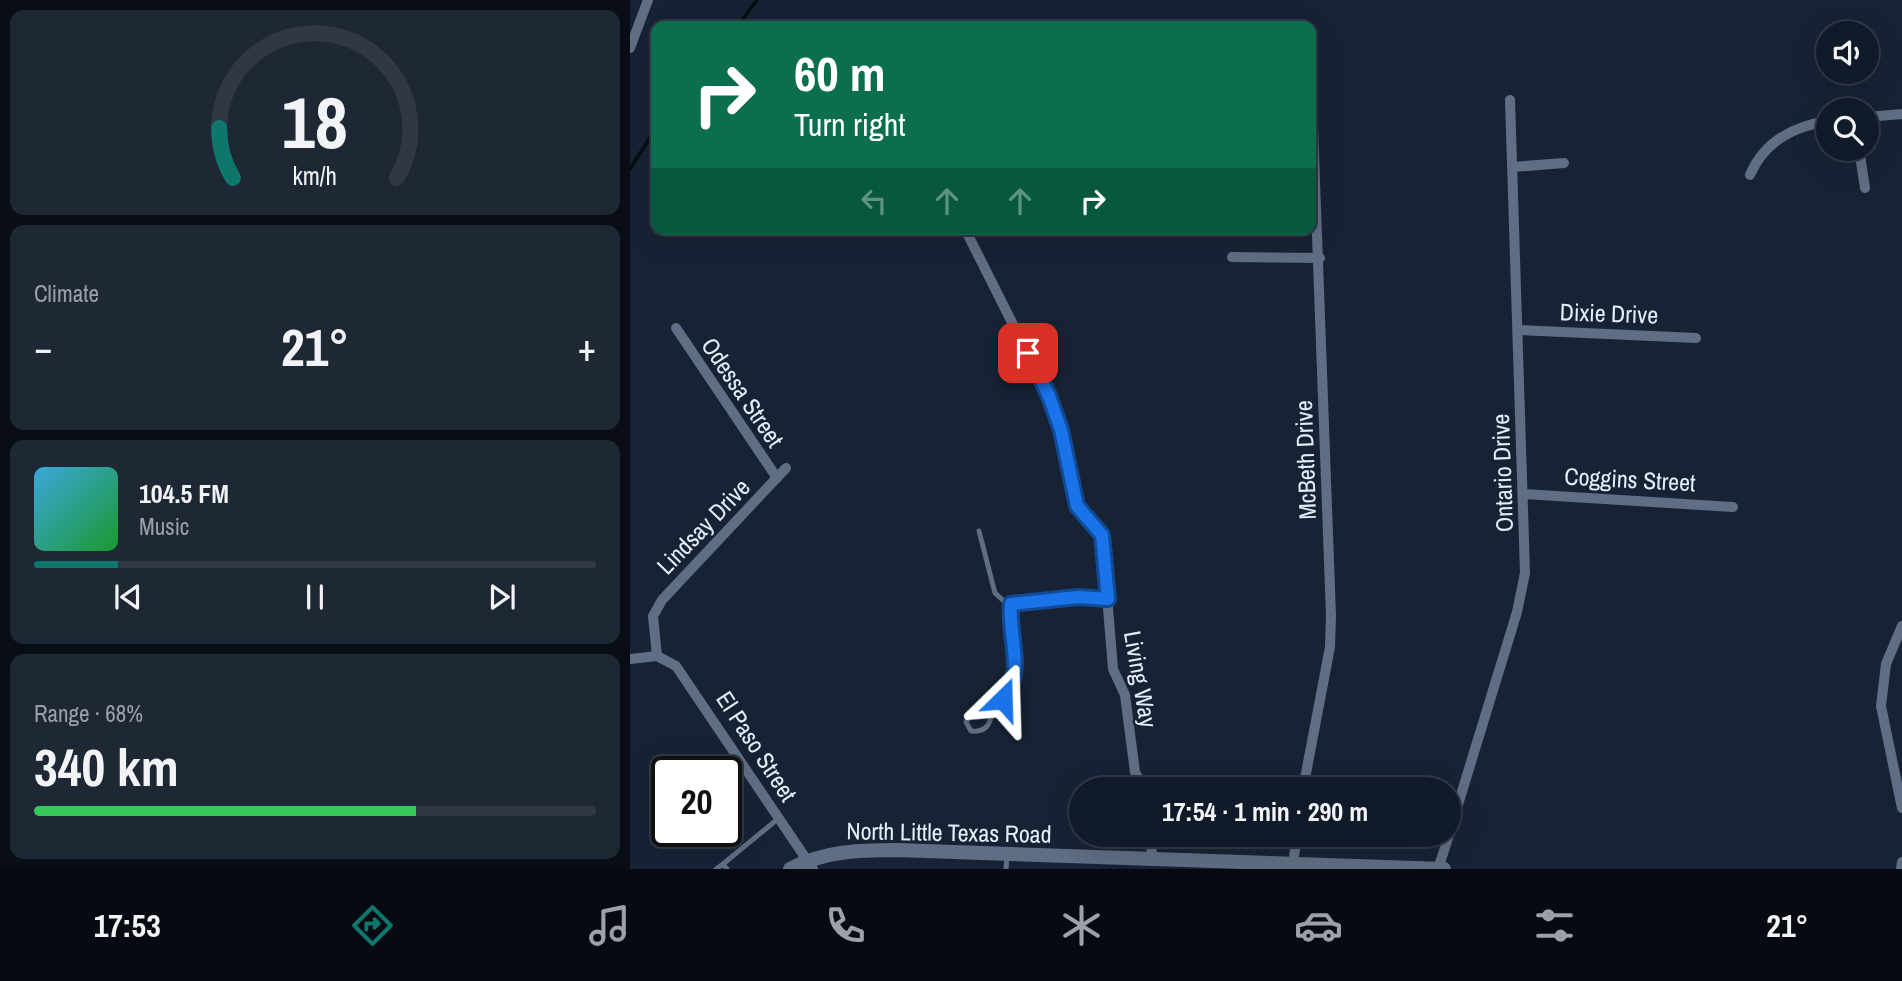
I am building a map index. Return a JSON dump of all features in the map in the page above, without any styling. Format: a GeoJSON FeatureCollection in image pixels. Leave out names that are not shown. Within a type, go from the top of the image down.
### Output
{"type":"FeatureCollection","features":[{"type":"Feature","properties":{"kind":"street"},"geometry":{"type":"LineString","coordinates":[[630,48],[648,0]]}},
{"type":"Feature","properties":{"kind":"street","name":"Ontario Drive"},"geometry":{"type":"LineString","coordinates":[[1461,796],[1517,612],[1525,573],[1510,100]]}},
{"type":"Feature","properties":{"kind":"street"},"geometry":{"type":"LineString","coordinates":[[1879,116],[1902,114]]}},
{"type":"Feature","properties":{"kind":"street"},"geometry":{"type":"LineString","coordinates":[[1750,175],[1757,158],[1769,145],[1791,132],[1816,125]]}},
{"type":"Feature","properties":{"kind":"street"},"geometry":{"type":"LineString","coordinates":[[1861,161],[1865,188]]}},
{"type":"Feature","properties":{"kind":"street"},"geometry":{"type":"LineString","coordinates":[[1513,167],[1564,163]]}},
{"type":"Feature","properties":{"kind":"street","name":"McBeth Drive"},"geometry":{"type":"LineString","coordinates":[[1305,777],[1330,647],[1331,616],[1316,183]]}},
{"type":"Feature","properties":{"kind":"street","name":"Living Way"},"geometry":{"type":"LineString","coordinates":[[968,235],[1049,396],[1061,430],[1077,506],[1102,535],[1113,668],[1125,695],[1138,777]]}},
{"type":"Feature","properties":{"kind":"street"},"geometry":{"type":"LineString","coordinates":[[1231,257],[1320,258]]}},
{"type":"Feature","properties":{"kind":"street","name":"Odessa Street"},"geometry":{"type":"LineString","coordinates":[[676,328],[777,478]]}},
{"type":"Feature","properties":{"kind":"street","name":"Dixie Drive"},"geometry":{"type":"LineString","coordinates":[[1519,330],[1696,338]]}},
{"type":"Feature","properties":{"kind":"street","name":"Lindsay Drive"},"geometry":{"type":"LineString","coordinates":[[657,656],[653,616],[662,600],[786,468]]}},
{"type":"Feature","properties":{"kind":"street","name":"Coggins Street"},"geometry":{"type":"LineString","coordinates":[[1524,495],[1733,506]]}},
{"type":"Feature","properties":{"kind":"street"},"geometry":{"type":"LineString","coordinates":[[1902,626],[1886,664],[1881,706],[1886,743],[1900,776],[1902,808]]}},
{"type":"Feature","properties":{"kind":"street"},"geometry":{"type":"LineString","coordinates":[[630,659],[657,656]]}},
{"type":"Feature","properties":{"kind":"street","name":"El Paso Street"},"geometry":{"type":"LineString","coordinates":[[657,656],[676,666],[698,695],[810,864]]}},
{"type":"Feature","properties":{"kind":"street"},"geometry":{"type":"LineString","coordinates":[[1293,864],[1295,847]]}},
{"type":"Feature","properties":{"kind":"street","name":"Ontario Drive"},"geometry":{"type":"LineString","coordinates":[[1438,869],[1445,847]]}},
{"type":"Feature","properties":{"kind":"street","name":"North Little Texas Road"},"geometry":{"type":"LineString","coordinates":[[790,869],[861,850],[1007,862],[1293,864],[1444,869]]}},
{"type":"Feature","properties":{"kind":"street"},"geometry":{"type":"LineString","coordinates":[[1901,869],[1902,862]]}},
{"type":"Feature","properties":{"kind":"lane"},"geometry":{"type":"LineString","coordinates":[[979,531],[995,593],[1011,604],[1078,597],[1108,599]]}},
{"type":"Feature","properties":{"kind":"lane"},"geometry":{"type":"LineString","coordinates":[[989,707],[991,720],[988,726],[979,731],[971,731],[967,722],[969,717],[1003,699],[1013,686],[1015,655],[1011,604]]}},
{"type":"Feature","properties":{"kind":"lane"},"geometry":{"type":"LineString","coordinates":[[716,869],[725,867],[779,818]]}},
{"type":"Feature","properties":{"kind":"waterway"},"geometry":{"type":"LineString","coordinates":[[742,21],[757,0]]}},
{"type":"Feature","properties":{"kind":"waterway"},"geometry":{"type":"LineString","coordinates":[[630,169],[651,136]]}},
{"type":"Feature","properties":{"kind":"route"},"geometry":{"type":"LineString","coordinates":[[1003,699],[1013,686],[1015,673],[1011,604],[1078,597],[1108,599],[1102,535],[1077,506],[1061,430],[1041,377],[1028,353]]}}]}
